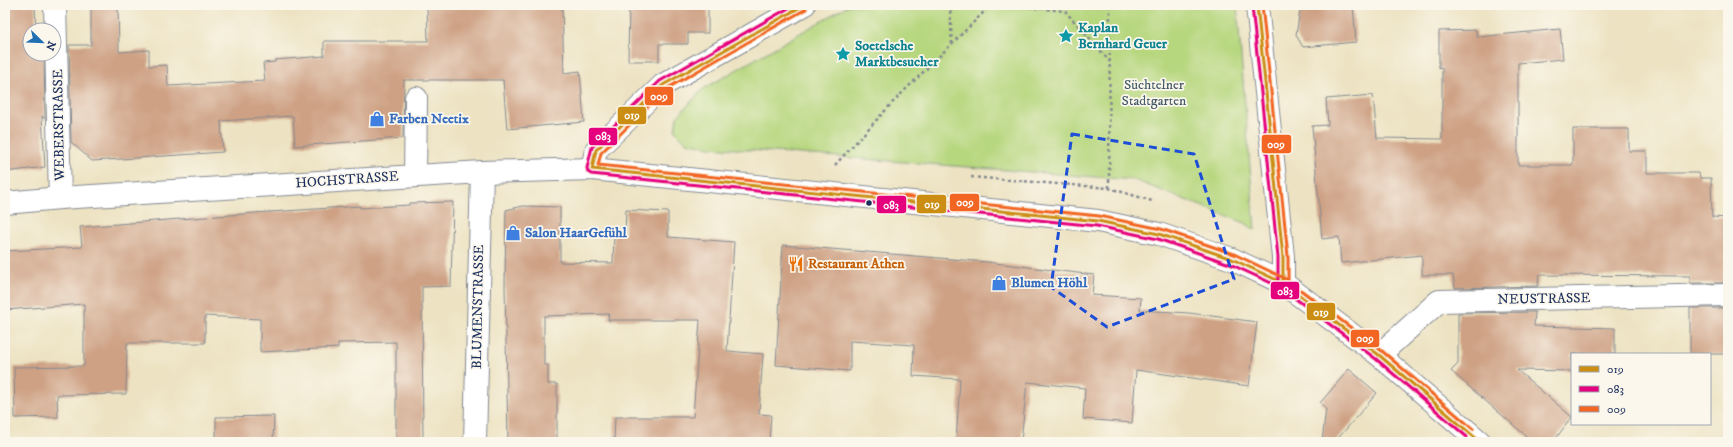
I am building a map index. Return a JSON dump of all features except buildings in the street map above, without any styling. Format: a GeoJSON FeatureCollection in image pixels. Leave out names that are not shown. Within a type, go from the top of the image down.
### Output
{"type":"FeatureCollection","features":[{"type":"Feature","properties":{"kind":"main road","name":"WEBERSTRASSE"},"geometry":{"type":"LineString","coordinates":[[56,5],[60,198]]}},
{"type":"Feature","properties":{"kind":"main road"},"geometry":{"type":"LineString","coordinates":[[592,169],[596,150],[663,85],[804,5]]}},
{"type":"Feature","properties":{"kind":"main road"},"geometry":{"type":"LineString","coordinates":[[1257,5],[1283,256],[1283,283]]}},
{"type":"Feature","properties":{"kind":"main road"},"geometry":{"type":"LineString","coordinates":[[416,98],[416,176]]}},
{"type":"Feature","properties":{"kind":"main road","name":"HOCHSTRASSE"},"geometry":{"type":"LineString","coordinates":[[5,203],[60,198],[482,172],[592,169],[820,194],[1098,221],[1159,234],[1232,259],[1283,283],[1380,355],[1472,439]]}},
{"type":"Feature","properties":{"kind":"main road","name":"BLUMENSTRASSE"},"geometry":{"type":"LineString","coordinates":[[475,442],[482,172]]}},
{"type":"Feature","properties":{"kind":"main road","name":"NEUSTRASSE"},"geometry":{"type":"LineString","coordinates":[[1380,355],[1439,301],[1728,295]]}},
{"type":"Feature","properties":{"kind":"path"},"geometry":{"type":"LineString","coordinates":[[950,5],[952,46]]}},
{"type":"Feature","properties":{"kind":"path"},"geometry":{"type":"LineString","coordinates":[[820,194],[834,167],[894,101],[952,46],[991,5]]}},
{"type":"Feature","properties":{"kind":"path"},"geometry":{"type":"LineString","coordinates":[[1005,5],[1065,11],[1110,62]]}},
{"type":"Feature","properties":{"kind":"path"},"geometry":{"type":"LineString","coordinates":[[1109,188],[1110,5]]}},
{"type":"Feature","properties":{"kind":"highlighted area"},"geometry":{"type":"Polygon","coordinates":[[[1072,134],[1194,154],[1234,279],[1107,327],[1051,287],[1072,134]]]}},
{"type":"Feature","properties":{"kind":"green space","name":"Süchtelner Stadtgarten"},"geometry":{"type":"Polygon","coordinates":[[[849,5],[1237,5],[1255,230],[1245,223],[1134,180],[710,147],[686,142],[675,131],[677,117],[703,89],[849,5]]]}},
{"type":"Feature","properties":{"kind":"transit line","name":"083"},"geometry":{"type":"LineString","coordinates":[[794,5],[660,81],[592,147],[587,168],[588,172],[591,174],[1097,226],[1158,239],[1230,264],[1280,287],[1376,359],[1467,437]]}},
{"type":"Feature","properties":{"kind":"transit line","name":"019"},"geometry":{"type":"LineString","coordinates":[[804,5],[663,85],[596,150],[592,169],[1098,221],[1159,234],[1232,259],[1283,283],[1379,355],[1480,442]]}},
{"type":"Feature","properties":{"kind":"transit line","name":"019"},"geometry":{"type":"LineString","coordinates":[[1257,5],[1283,257],[1283,283]]}},
{"type":"Feature","properties":{"kind":"transit line","name":"009"},"geometry":{"type":"LineString","coordinates":[[1262,5],[1288,256],[1288,283]]}},
{"type":"Feature","properties":{"kind":"transit line","name":"083"},"geometry":{"type":"LineString","coordinates":[[1252,6],[1278,257],[1278,283]]}},
{"type":"Feature","properties":{"kind":"transit line","name":"009"},"geometry":{"type":"LineString","coordinates":[[806,9],[666,89],[601,153],[598,165],[1099,216],[1161,229],[1234,254],[1286,279],[1382,351],[1473,429]]}},
{"type":"Feature","properties":{"kind":"place","name":"Kaplan Bernhard Geuer"},"geometry":{"type":"Point","coordinates":[1066,36]}},
{"type":"Feature","properties":{"kind":"place","name":"Soetelsche Marktbesucher"},"geometry":{"type":"Point","coordinates":[843,54]}},
{"type":"Feature","properties":{"kind":"place","name":"Farben Neetix"},"geometry":{"type":"Point","coordinates":[377,119]}},
{"type":"Feature","properties":{"kind":"place","name":"Salon HaarGefühl"},"geometry":{"type":"Point","coordinates":[513,233]}},
{"type":"Feature","properties":{"kind":"place","name":"Restaurant Athen"},"geometry":{"type":"Point","coordinates":[796,264]}},
{"type":"Feature","properties":{"kind":"place","name":"Blumen Höhl"},"geometry":{"type":"Point","coordinates":[999,283]}}]}
